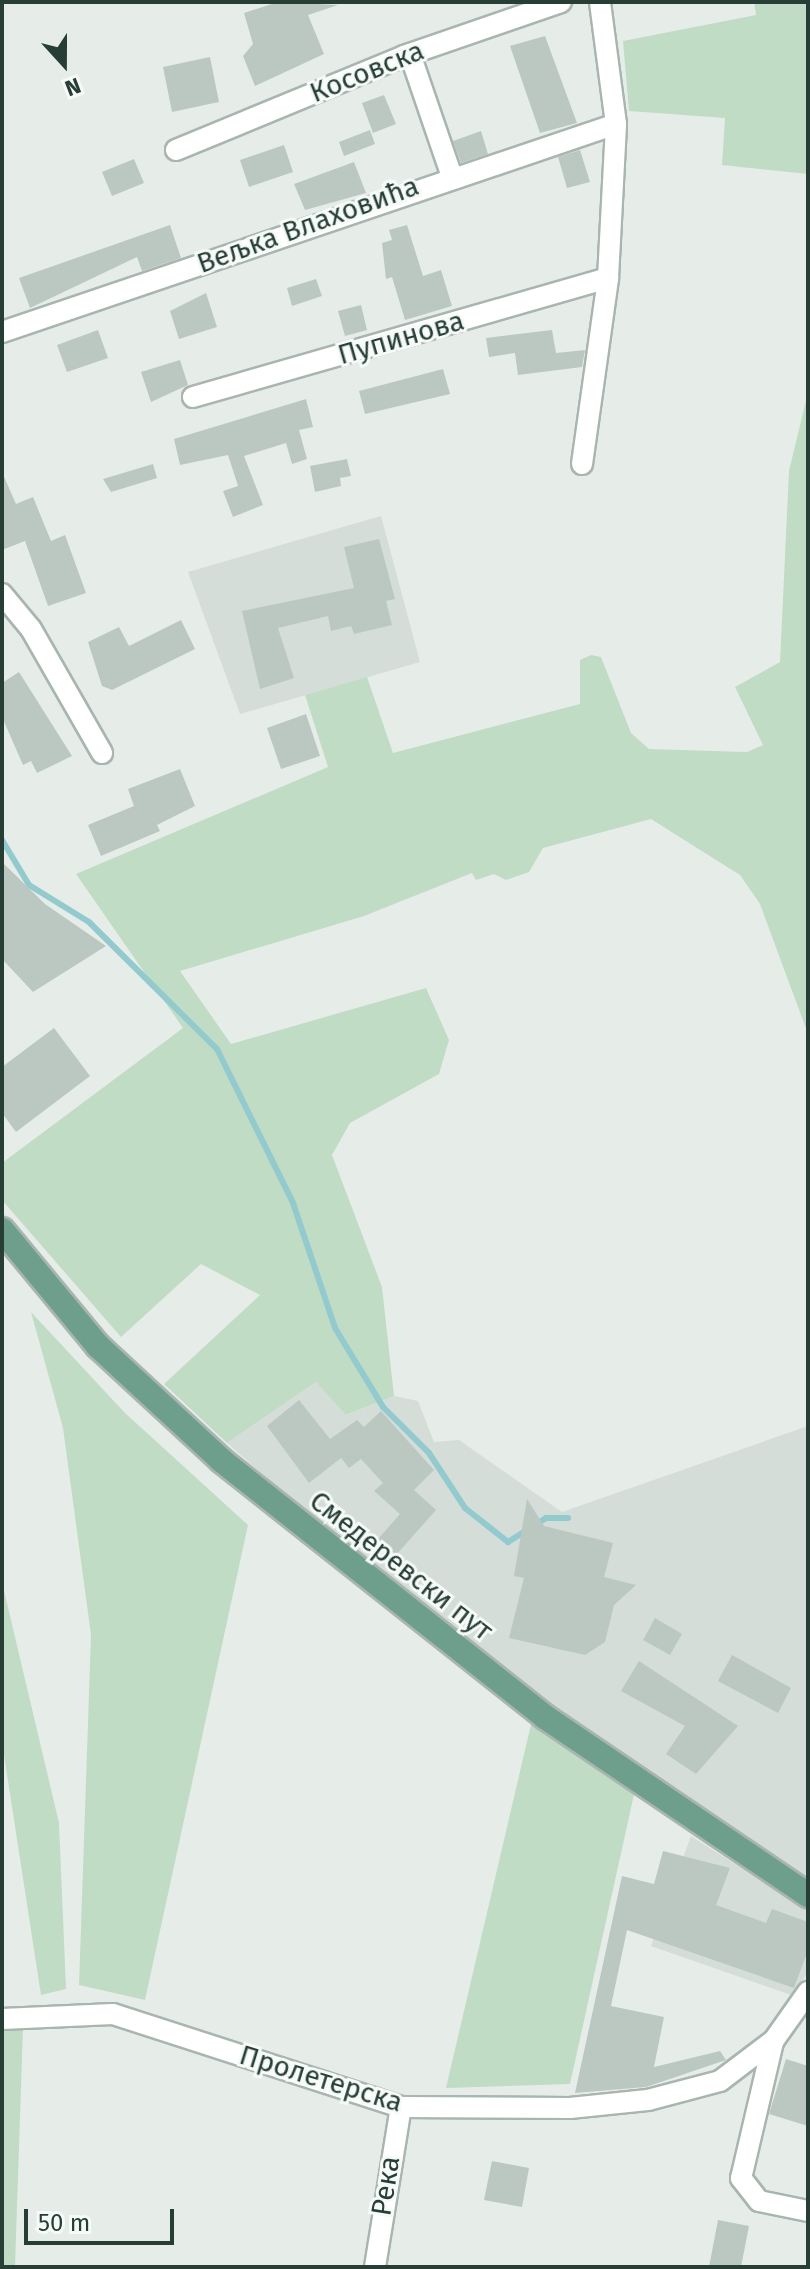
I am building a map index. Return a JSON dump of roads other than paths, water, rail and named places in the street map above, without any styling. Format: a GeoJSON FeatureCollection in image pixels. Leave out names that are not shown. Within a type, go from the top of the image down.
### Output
{"type":"FeatureCollection","features":[{"type":"Feature","properties":{"kind":"main road","name":"Смедеревски пут"},"geometry":{"type":"LineString","coordinates":[[2,1230],[98,1346],[221,1460],[545,1717],[808,1895]]}},
{"type":"Feature","properties":{"kind":"street","name":"Косовска"},"geometry":{"type":"LineString","coordinates":[[176,150],[410,54],[561,2]]}},
{"type":"Feature","properties":{"kind":"street"},"geometry":{"type":"LineString","coordinates":[[582,464],[608,278],[616,124],[600,2]]}},
{"type":"Feature","properties":{"kind":"street"},"geometry":{"type":"LineString","coordinates":[[410,54],[451,174]]}},
{"type":"Feature","properties":{"kind":"street","name":"Вељка Влаховића"},"geometry":{"type":"LineString","coordinates":[[2,332],[451,174],[616,124]]}},
{"type":"Feature","properties":{"kind":"street","name":"Пупинова"},"geometry":{"type":"LineString","coordinates":[[193,397],[608,278]]}},
{"type":"Feature","properties":{"kind":"street"},"geometry":{"type":"LineString","coordinates":[[2,594],[31,629],[102,753]]}},
{"type":"Feature","properties":{"kind":"street"},"geometry":{"type":"LineString","coordinates":[[808,1992],[774,2040],[741,2178],[753,2198],[808,2211]]}},
{"type":"Feature","properties":{"kind":"street","name":"Пролетерска"},"geometry":{"type":"LineString","coordinates":[[2,2019],[113,2014],[401,2107],[570,2108],[648,2100],[720,2081],[774,2040]]}},
{"type":"Feature","properties":{"kind":"street","name":"Река"},"geometry":{"type":"LineString","coordinates":[[375,2267],[401,2107]]}},
{"type":"Feature","properties":{"kind":"waterway"},"geometry":{"type":"LineString","coordinates":[[2,840],[29,885],[89,922],[217,1049],[293,1203],[335,1328],[383,1407],[429,1453],[465,1508],[508,1542],[546,1518],[568,1518]]}}]}
